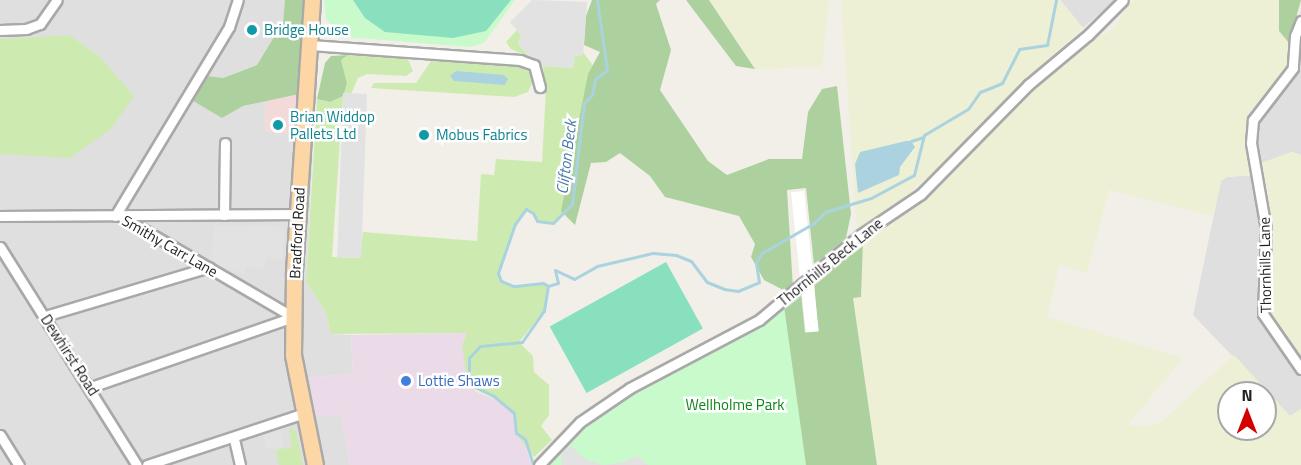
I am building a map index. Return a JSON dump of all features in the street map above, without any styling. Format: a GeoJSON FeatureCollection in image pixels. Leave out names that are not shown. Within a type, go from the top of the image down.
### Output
{"type":"FeatureCollection","features":[{"type":"Feature","properties":{"kind":"main road","name":"Bradford Road"},"geometry":{"type":"LineString","coordinates":[[312,0],[297,214],[293,317],[296,378],[315,465]]}},
{"type":"Feature","properties":{"kind":"street"},"geometry":{"type":"LineString","coordinates":[[0,30],[26,29],[40,24],[57,0]]}},
{"type":"Feature","properties":{"kind":"street"},"geometry":{"type":"LineString","coordinates":[[117,216],[229,27],[238,0]]}},
{"type":"Feature","properties":{"kind":"street","name":"Thornhills Beck Lane"},"geometry":{"type":"LineString","coordinates":[[539,465],[580,422],[630,387],[759,320],[860,235],[921,194],[1028,85],[1088,35],[1123,0]]}},
{"type":"Feature","properties":{"kind":"street","name":"Thornhills Lane"},"geometry":{"type":"LineString","coordinates":[[1301,21],[1295,36],[1293,68],[1254,120],[1251,143],[1266,229],[1263,314],[1301,369]]}},
{"type":"Feature","properties":{"kind":"street"},"geometry":{"type":"LineString","coordinates":[[310,45],[520,60],[534,65],[540,87]]}},
{"type":"Feature","properties":{"kind":"street"},"geometry":{"type":"LineString","coordinates":[[224,215],[225,143]]}},
{"type":"Feature","properties":{"kind":"street"},"geometry":{"type":"LineString","coordinates":[[117,216],[297,214]]}},
{"type":"Feature","properties":{"kind":"street","name":"Smithy Carr Lane"},"geometry":{"type":"LineString","coordinates":[[0,216],[117,216],[293,317]]}},
{"type":"Feature","properties":{"kind":"street","name":"Dewhirst Road"},"geometry":{"type":"LineString","coordinates":[[0,247],[91,387],[137,465]]}},
{"type":"Feature","properties":{"kind":"street"},"geometry":{"type":"LineString","coordinates":[[45,316],[209,267]]}},
{"type":"Feature","properties":{"kind":"street"},"geometry":{"type":"LineString","coordinates":[[91,387],[293,317]]}},
{"type":"Feature","properties":{"kind":"street"},"geometry":{"type":"LineString","coordinates":[[147,465],[234,439],[304,413]]}},
{"type":"Feature","properties":{"kind":"street"},"geometry":{"type":"LineString","coordinates":[[0,435],[19,465]]}},
{"type":"Feature","properties":{"kind":"street"},"geometry":{"type":"LineString","coordinates":[[234,439],[240,465]]}},
{"type":"Feature","properties":{"kind":"shaded area"},"geometry":{"type":"Polygon","coordinates":[[[0,0],[285,0],[283,22],[257,65],[223,78],[222,118],[243,106],[266,101],[265,131],[294,134],[313,148],[306,281],[326,313],[331,334],[351,335],[353,374],[303,378],[341,414],[350,465],[0,465],[0,0]]]}},
{"type":"Feature","properties":{"kind":"shaded area"},"geometry":{"type":"Polygon","coordinates":[[[532,0],[587,2],[583,55],[574,57],[573,68],[543,66],[531,59],[518,43],[521,35],[510,22],[532,0]]]}},
{"type":"Feature","properties":{"kind":"shaded area"},"geometry":{"type":"Polygon","coordinates":[[[1060,0],[1115,0],[1083,28],[1060,0]]]}},
{"type":"Feature","properties":{"kind":"shaded area"},"geometry":{"type":"Polygon","coordinates":[[[1301,10],[1301,155],[1292,152],[1262,163],[1272,229],[1267,309],[1301,354],[1301,409],[1290,416],[1277,402],[1277,381],[1256,381],[1193,315],[1221,181],[1227,177],[1253,175],[1245,133],[1249,118],[1287,67],[1289,43],[1301,10]]]}},
{"type":"Feature","properties":{"kind":"shaded area"},"geometry":{"type":"Polygon","coordinates":[[[299,93],[294,134],[265,131],[266,101],[299,93]]]}},
{"type":"Feature","properties":{"kind":"shaded area"},"geometry":{"type":"Polygon","coordinates":[[[343,93],[367,94],[361,258],[337,257],[343,93]]]}},
{"type":"Feature","properties":{"kind":"shaded area"},"geometry":{"type":"Polygon","coordinates":[[[276,225],[284,231],[283,261],[267,257],[262,269],[246,267],[245,274],[211,264],[214,226],[276,225]]]}},
{"type":"Feature","properties":{"kind":"shaded area"},"geometry":{"type":"Polygon","coordinates":[[[467,333],[475,391],[505,404],[513,413],[516,434],[524,440],[531,465],[350,465],[341,415],[311,417],[303,378],[353,374],[351,335],[467,333]]]}},
{"type":"Feature","properties":{"kind":"shaded area"},"geometry":{"type":"Polygon","coordinates":[[[280,428],[284,447],[266,449],[263,435],[280,428]]]}},
{"type":"Feature","properties":{"kind":"shaded area"},"geometry":{"type":"Polygon","coordinates":[[[571,446],[585,459],[602,465],[562,465],[561,453],[571,446]]]}},
{"type":"Feature","properties":{"kind":"shaded area"},"geometry":{"type":"Polygon","coordinates":[[[637,456],[648,465],[603,465],[620,463],[637,456]]]}},
{"type":"Feature","properties":{"kind":"green space"},"geometry":{"type":"Polygon","coordinates":[[[285,0],[304,0],[299,94],[243,106],[222,118],[190,99],[206,76],[223,78],[257,65],[283,22],[285,0]]]}},
{"type":"Feature","properties":{"kind":"green space"},"geometry":{"type":"Polygon","coordinates":[[[324,0],[515,0],[484,43],[470,47],[346,37],[337,34],[326,18],[324,0]]]}},
{"type":"Feature","properties":{"kind":"green space"},"geometry":{"type":"Polygon","coordinates":[[[353,0],[511,0],[486,31],[453,38],[385,32],[365,18],[353,0]]]}},
{"type":"Feature","properties":{"kind":"green space"},"geometry":{"type":"Polygon","coordinates":[[[592,0],[660,0],[656,4],[671,50],[660,90],[708,161],[727,175],[769,159],[802,159],[808,112],[822,89],[837,86],[851,214],[846,238],[814,265],[806,188],[787,190],[793,288],[787,292],[764,280],[751,257],[755,244],[739,216],[665,197],[650,176],[620,153],[606,162],[591,163],[575,225],[561,211],[588,74],[600,52],[584,45],[586,16],[592,0]]]}},
{"type":"Feature","properties":{"kind":"green space"},"geometry":{"type":"Polygon","coordinates":[[[686,0],[709,0],[755,69],[736,66],[686,0]]]}},
{"type":"Feature","properties":{"kind":"green space"},"geometry":{"type":"Polygon","coordinates":[[[709,0],[829,0],[822,67],[755,69],[709,0]]]}},
{"type":"Feature","properties":{"kind":"green space"},"geometry":{"type":"Polygon","coordinates":[[[841,0],[1060,0],[1083,28],[1014,90],[972,139],[894,206],[857,231],[841,0]]]}},
{"type":"Feature","properties":{"kind":"green space"},"geometry":{"type":"Polygon","coordinates":[[[1133,0],[1279,0],[1279,31],[1289,43],[1287,67],[1249,118],[1245,133],[1253,175],[1227,177],[1221,181],[1213,216],[1109,190],[1087,273],[1060,265],[1047,317],[1183,358],[1128,425],[1149,426],[1161,422],[1234,355],[1258,381],[1217,381],[1217,441],[1277,441],[1277,402],[1290,416],[1301,409],[1301,465],[877,465],[853,298],[861,296],[863,242],[911,206],[986,137],[1021,96],[1088,42],[1111,31],[1133,0]]]}},
{"type":"Feature","properties":{"kind":"green space"},"geometry":{"type":"Polygon","coordinates":[[[1279,0],[1301,0],[1289,43],[1279,31],[1279,0]]]}},
{"type":"Feature","properties":{"kind":"green space"},"geometry":{"type":"Polygon","coordinates":[[[517,30],[521,36],[518,43],[529,57],[511,49],[506,42],[517,30]]]}},
{"type":"Feature","properties":{"kind":"green space"},"geometry":{"type":"Polygon","coordinates":[[[69,35],[99,56],[134,96],[111,129],[70,158],[0,154],[0,39],[69,35]]]}},
{"type":"Feature","properties":{"kind":"green space"},"geometry":{"type":"Polygon","coordinates":[[[583,52],[595,68],[564,214],[553,223],[537,221],[533,213],[525,210],[515,224],[498,273],[501,281],[513,286],[543,283],[548,286],[544,311],[519,342],[533,356],[534,372],[549,385],[549,415],[541,426],[552,440],[534,457],[516,434],[513,413],[505,404],[468,386],[462,345],[467,333],[331,334],[326,313],[306,281],[317,99],[330,102],[343,96],[332,257],[360,258],[363,232],[477,241],[481,174],[494,175],[496,159],[542,162],[546,89],[543,66],[573,68],[574,57],[583,52]]]}},
{"type":"Feature","properties":{"kind":"green space"},"geometry":{"type":"Polygon","coordinates":[[[348,55],[408,59],[413,71],[406,76],[367,74],[358,78],[351,94],[343,93],[347,83],[341,60],[348,55]]]}},
{"type":"Feature","properties":{"kind":"green space"},"geometry":{"type":"Polygon","coordinates":[[[348,55],[341,60],[347,83],[343,96],[330,102],[317,99],[325,63],[331,56],[348,55]]]}},
{"type":"Feature","properties":{"kind":"green space"},"geometry":{"type":"Polygon","coordinates":[[[431,61],[518,66],[531,73],[533,81],[528,92],[514,97],[371,88],[374,83],[416,83],[431,61]]]}},
{"type":"Feature","properties":{"kind":"green space"},"geometry":{"type":"Polygon","coordinates":[[[1292,152],[1301,155],[1301,354],[1267,309],[1272,229],[1262,163],[1292,152]]]}},
{"type":"Feature","properties":{"kind":"green space"},"geometry":{"type":"Polygon","coordinates":[[[857,239],[863,242],[861,297],[853,298],[877,465],[679,465],[639,387],[762,324],[801,293],[805,332],[818,331],[814,282],[857,239]]]}},
{"type":"Feature","properties":{"kind":"green space"},"geometry":{"type":"Polygon","coordinates":[[[666,262],[703,328],[587,393],[550,326],[666,262]]]}},
{"type":"Feature","properties":{"kind":"green space","name":"Wellholme Park"},"geometry":{"type":"Polygon","coordinates":[[[784,306],[806,465],[543,465],[559,444],[639,387],[762,324],[784,306]]]}},
{"type":"Feature","properties":{"kind":"green space"},"geometry":{"type":"Polygon","coordinates":[[[289,428],[296,431],[303,465],[279,465],[276,450],[292,447],[289,428]]]}},
{"type":"Feature","properties":{"kind":"water"},"geometry":{"type":"Polygon","coordinates":[[[456,71],[504,75],[508,79],[505,85],[454,81],[450,76],[456,71]]]}},
{"type":"Feature","properties":{"kind":"water"},"geometry":{"type":"Polygon","coordinates":[[[911,141],[915,147],[900,167],[899,175],[858,193],[855,164],[860,152],[911,141]]]}},
{"type":"Feature","properties":{"kind":"pier"},"geometry":{"type":"Polygon","coordinates":[[[804,191],[819,331],[806,333],[791,192],[804,191]]]}},
{"type":"Feature","properties":{"kind":"waterway","name":"Clifton Beck"},"geometry":{"type":"LineString","coordinates":[[533,465],[525,439],[516,433],[514,413],[494,396],[469,384],[469,358],[480,346],[522,342],[544,311],[548,286],[543,283],[513,286],[501,281],[498,273],[515,224],[526,209],[533,213],[537,221],[553,223],[572,204],[584,103],[592,95],[595,79],[607,70],[597,0]]}},
{"type":"Feature","properties":{"kind":"waterway"},"geometry":{"type":"LineString","coordinates":[[548,286],[558,283],[555,270],[574,279],[597,266],[653,253],[676,255],[691,261],[707,282],[724,289],[738,291],[759,282],[756,262],[762,253],[814,223],[825,212],[871,198],[914,175],[924,135],[968,109],[980,92],[1002,83],[1019,49],[1047,45],[1056,0]]}},
{"type":"Feature","properties":{"kind":"waterway"},"geometry":{"type":"LineString","coordinates":[[911,141],[923,137]]}},
{"type":"Feature","properties":{"kind":"place","name":"Bridge House"},"geometry":{"type":"Point","coordinates":[252,30]}},
{"type":"Feature","properties":{"kind":"place","name":"Brian Widdop Pallets Ltd"},"geometry":{"type":"Point","coordinates":[278,125]}},
{"type":"Feature","properties":{"kind":"place","name":"Mobus Fabrics"},"geometry":{"type":"Point","coordinates":[424,135]}},
{"type":"Feature","properties":{"kind":"place","name":"Lottie Shaws"},"geometry":{"type":"Point","coordinates":[406,381]}}]}
